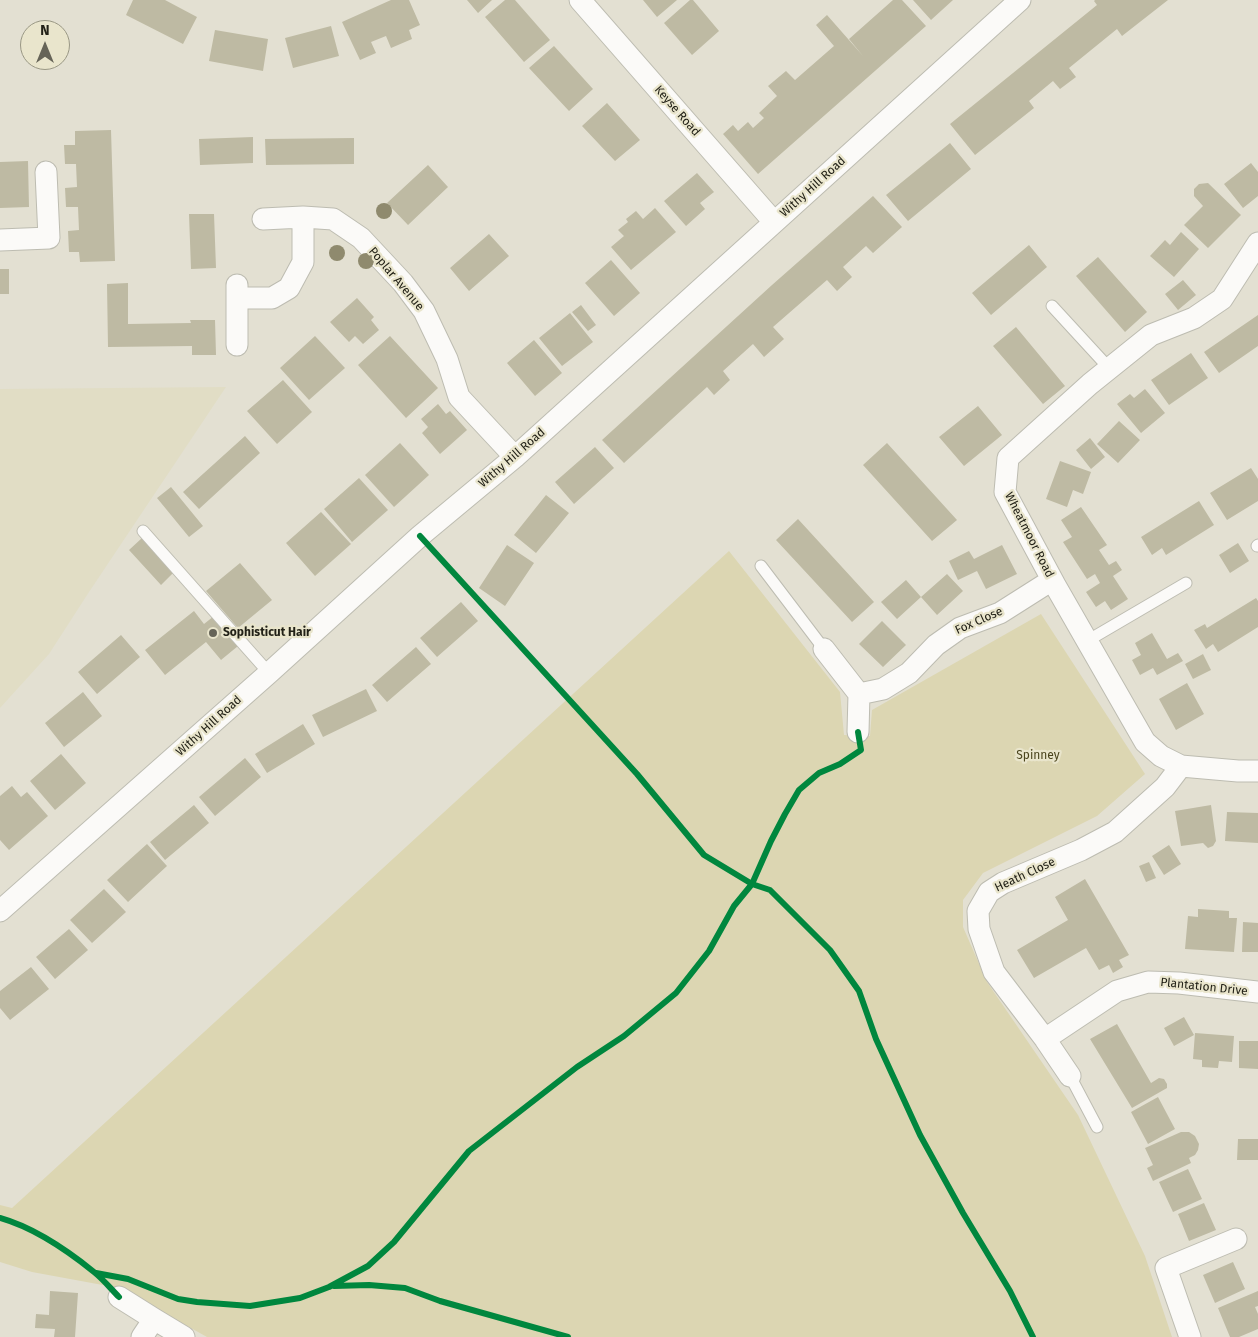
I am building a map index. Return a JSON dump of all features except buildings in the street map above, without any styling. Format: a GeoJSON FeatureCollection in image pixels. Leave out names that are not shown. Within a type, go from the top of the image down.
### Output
{"type":"FeatureCollection","features":[{"type":"Feature","properties":{"kind":"street","name":"Keyse Road"},"geometry":{"type":"LineString","coordinates":[[580,0],[774,222]]}},
{"type":"Feature","properties":{"kind":"street","name":"Withy Hill Road"},"geometry":{"type":"LineString","coordinates":[[0,911],[269,673],[420,536],[515,457],[1020,0]]}},
{"type":"Feature","properties":{"kind":"street"},"geometry":{"type":"LineString","coordinates":[[0,240],[48,238],[46,172]]}},
{"type":"Feature","properties":{"kind":"street"},"geometry":{"type":"LineString","coordinates":[[237,345],[237,291],[272,298],[289,288],[302,262],[303,217]]}},
{"type":"Feature","properties":{"kind":"street","name":"Poplar Avenue"},"geometry":{"type":"LineString","coordinates":[[263,219],[303,217],[332,219],[362,238],[403,283],[424,311],[446,359],[459,397],[515,457]]}},
{"type":"Feature","properties":{"kind":"street","name":"Wheatmoor Road"},"geometry":{"type":"LineString","coordinates":[[1258,243],[1222,299],[1194,318],[1151,335],[1109,368],[1008,458],[1004,492],[1145,742],[1161,756],[1181,766],[1258,771]]}},
{"type":"Feature","properties":{"kind":"street","name":"Fox Close"},"geometry":{"type":"LineString","coordinates":[[859,694],[883,689],[909,673],[936,645],[960,628],[1000,613],[1052,580]]}},
{"type":"Feature","properties":{"kind":"street"},"geometry":{"type":"LineString","coordinates":[[824,648],[859,694],[858,732]]}},
{"type":"Feature","properties":{"kind":"street","name":"Heath Close"},"geometry":{"type":"LineString","coordinates":[[1070,1076],[1045,1039],[994,972],[979,929],[978,911],[989,892],[1003,883],[1081,850],[1115,832],[1165,787],[1181,766]]}},
{"type":"Feature","properties":{"kind":"street","name":"Plantation Drive"},"geometry":{"type":"LineString","coordinates":[[1045,1039],[1117,990],[1148,982],[1179,983],[1258,992]]}},
{"type":"Feature","properties":{"kind":"street"},"geometry":{"type":"LineString","coordinates":[[1190,1337],[1166,1268],[1236,1239]]}},
{"type":"Feature","properties":{"kind":"street"},"geometry":{"type":"LineString","coordinates":[[119,1297],[148,1328],[184,1337]]}},
{"type":"Feature","properties":{"kind":"lane"},"geometry":{"type":"LineString","coordinates":[[1052,306],[1109,368]]}},
{"type":"Feature","properties":{"kind":"lane"},"geometry":{"type":"LineString","coordinates":[[143,531],[269,673]]}},
{"type":"Feature","properties":{"kind":"lane"},"geometry":{"type":"LineString","coordinates":[[761,566],[824,648]]}},
{"type":"Feature","properties":{"kind":"lane"},"geometry":{"type":"LineString","coordinates":[[1087,641],[1186,583]]}},
{"type":"Feature","properties":{"kind":"lane"},"geometry":{"type":"LineString","coordinates":[[1070,1076],[1097,1127]]}},
{"type":"Feature","properties":{"kind":"shaded area"},"geometry":{"type":"Polygon","coordinates":[[[226,387],[49,654],[0,708],[0,389],[226,387]]]}},
{"type":"Feature","properties":{"kind":"green space","name":"Spinney"},"geometry":{"type":"Polygon","coordinates":[[[729,551],[840,692],[844,735],[870,736],[872,710],[1041,614],[1145,774],[1097,816],[983,873],[963,900],[963,927],[987,982],[1078,1115],[1145,1256],[1172,1337],[207,1337],[119,1288],[32,1272],[0,1262],[0,1205],[12,1208],[729,551]]]}},
{"type":"Feature","properties":{"kind":"cycle path"},"geometry":{"type":"LineString","coordinates":[[420,536],[637,774],[704,855],[752,884],[770,890],[830,950],[859,991],[876,1039],[920,1135],[963,1213],[1010,1291],[1033,1337]]}},
{"type":"Feature","properties":{"kind":"cycle path"},"geometry":{"type":"LineString","coordinates":[[96,1273],[128,1279],[178,1299],[250,1306],[300,1298],[329,1287],[368,1266],[394,1242],[469,1151],[577,1067],[624,1036],[676,993],[709,951],[734,906],[752,884],[771,841],[799,790],[819,773],[840,764],[861,750],[858,732]]}},
{"type":"Feature","properties":{"kind":"cycle path"},"geometry":{"type":"LineString","coordinates":[[0,1218],[25,1227],[61,1248],[84,1264],[119,1297]]}},
{"type":"Feature","properties":{"kind":"cycle path"},"geometry":{"type":"LineString","coordinates":[[334,1286],[369,1285],[405,1288],[440,1301],[568,1337]]}},
{"type":"Feature","properties":{"kind":"place","name":"Sophisticut Hair"},"geometry":{"type":"Point","coordinates":[213,633]}}]}
